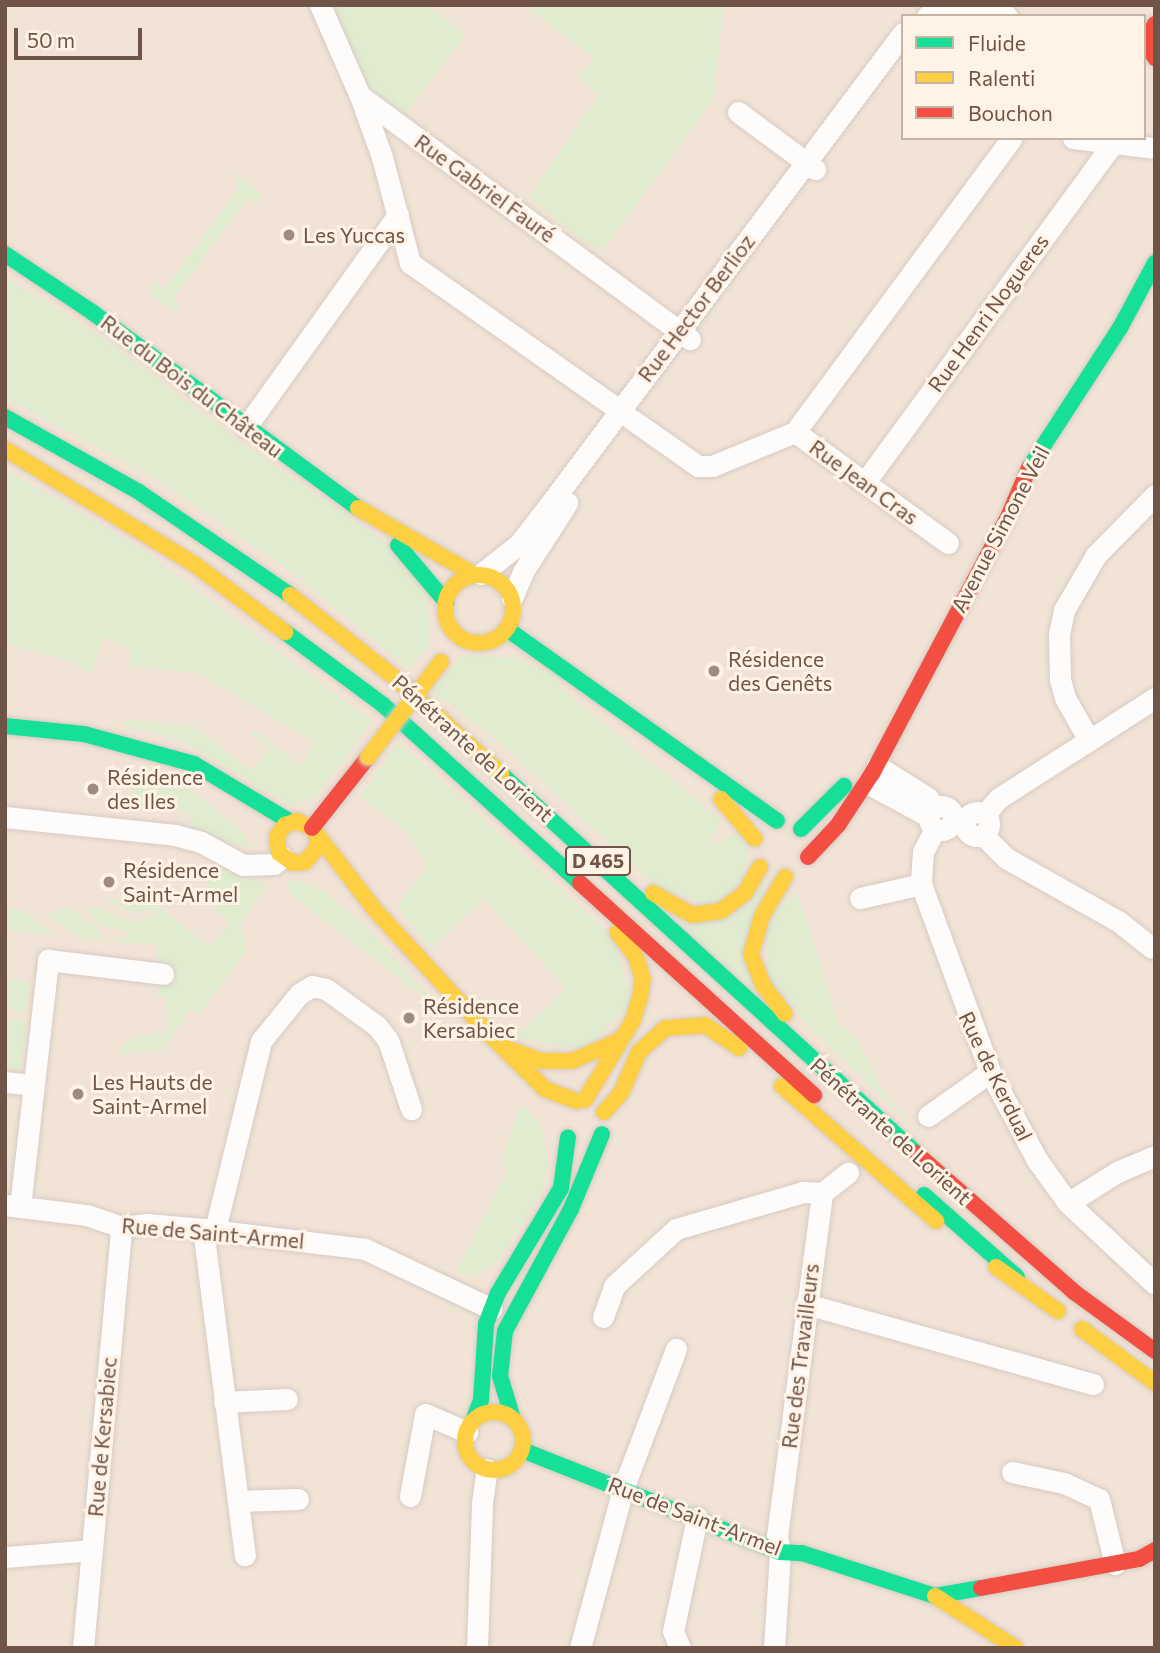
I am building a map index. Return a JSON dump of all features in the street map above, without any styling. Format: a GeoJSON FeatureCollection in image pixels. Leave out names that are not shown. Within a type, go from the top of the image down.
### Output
{"type":"FeatureCollection","features":[{"type":"Feature","properties":{"kind":"main road","name":"Rue du Bois du Château"},"geometry":{"type":"LineString","coordinates":[[5,254],[92,312],[377,522],[478,575]]}},
{"type":"Feature","properties":{"kind":"main road","name":"Avenue Simone Veil"},"geometry":{"type":"LineString","coordinates":[[808,857],[872,774],[1008,517],[1032,461],[1120,328],[1155,263]]}},
{"type":"Feature","properties":{"kind":"main road","name":"Pénétrante de Lorient"},"geometry":{"type":"LineString","coordinates":[[5,417],[191,527],[284,590],[400,682],[1048,1271],[1155,1352]]}},
{"type":"Feature","properties":{"kind":"main road","name":"Pénétrante de Lorient"},"geometry":{"type":"LineString","coordinates":[[5,449],[121,516],[311,647],[490,797],[971,1238],[1058,1311],[1155,1383]]}},
{"type":"Feature","properties":{"kind":"main road","name":"Rue du Bois du Château"},"geometry":{"type":"LineString","coordinates":[[377,522],[446,602]]}},
{"type":"Feature","properties":{"kind":"main road"},"geometry":{"type":"LineString","coordinates":[[478,575],[500,582],[512,598],[507,629],[484,643],[457,635],[447,620],[446,602],[456,584],[478,575]]}},
{"type":"Feature","properties":{"kind":"main road"},"geometry":{"type":"LineString","coordinates":[[507,629],[777,821],[802,829],[808,839],[808,857],[800,870],[785,877],[771,875],[760,867],[754,857],[755,839],[766,826],[777,821]]}},
{"type":"Feature","properties":{"kind":"main road"},"geometry":{"type":"LineString","coordinates":[[286,854],[315,853],[314,831],[441,662],[457,635]]}},
{"type":"Feature","properties":{"kind":"main road"},"geometry":{"type":"LineString","coordinates":[[311,647],[621,935],[636,957],[643,979],[633,1020],[564,1125],[556,1198],[492,1309],[483,1340],[481,1399],[470,1426],[471,1459],[487,1469],[512,1464],[522,1450],[523,1433],[513,1419],[500,1376],[505,1331],[571,1209],[602,1135],[604,1112],[621,1093],[639,1052],[651,1037],[681,1024],[705,1025],[726,1037],[965,1244],[1058,1311]]}},
{"type":"Feature","properties":{"kind":"main road"},"geometry":{"type":"LineString","coordinates":[[400,682],[524,775],[664,903],[679,911],[692,915],[721,911],[745,893],[760,867]]}},
{"type":"Feature","properties":{"kind":"main road","name":"Avenue Simone Veil"},"geometry":{"type":"LineString","coordinates":[[802,829],[843,788],[871,743],[915,690]]}},
{"type":"Feature","properties":{"kind":"main road"},"geometry":{"type":"LineString","coordinates":[[5,726],[84,734],[155,751],[194,764],[291,822],[314,831],[375,909],[488,1032],[544,1106]]}},
{"type":"Feature","properties":{"kind":"main road"},"geometry":{"type":"LineString","coordinates":[[649,732],[729,807],[755,839]]}},
{"type":"Feature","properties":{"kind":"main road"},"geometry":{"type":"LineString","coordinates":[[155,751],[194,773],[286,854],[375,909]]}},
{"type":"Feature","properties":{"kind":"main road"},"geometry":{"type":"LineString","coordinates":[[286,854],[281,830],[291,822]]}},
{"type":"Feature","properties":{"kind":"main road"},"geometry":{"type":"LineString","coordinates":[[785,877],[762,916],[751,954],[775,1004],[1048,1271]]}},
{"type":"Feature","properties":{"kind":"main road"},"geometry":{"type":"LineString","coordinates":[[488,1032],[545,1088],[581,1100],[604,1112]]}},
{"type":"Feature","properties":{"kind":"main road"},"geometry":{"type":"LineString","coordinates":[[506,1048],[541,1061],[572,1061],[618,1041]]}},
{"type":"Feature","properties":{"kind":"main road"},"geometry":{"type":"LineString","coordinates":[[564,1125],[582,1143],[602,1135]]}},
{"type":"Feature","properties":{"kind":"main road"},"geometry":{"type":"LineString","coordinates":[[470,1426],[493,1412],[513,1419]]}},
{"type":"Feature","properties":{"kind":"main road","name":"Rue de Saint-Armel"},"geometry":{"type":"LineString","coordinates":[[522,1450],[780,1552],[802,1553],[935,1596],[1115,1564],[1155,1550]]}},
{"type":"Feature","properties":{"kind":"main road"},"geometry":{"type":"LineString","coordinates":[[935,1596],[1016,1648]]}},
{"type":"Feature","properties":{"kind":"street","name":"Rue Gabriel Fauré"},"geometry":{"type":"LineString","coordinates":[[320,5],[360,96],[685,335]]}},
{"type":"Feature","properties":{"kind":"street"},"geometry":{"type":"LineString","coordinates":[[932,12],[970,14]]}},
{"type":"Feature","properties":{"kind":"street","name":"Rue Hector Berlioz"},"geometry":{"type":"LineString","coordinates":[[478,575],[519,544],[625,414],[811,165],[901,36]]}},
{"type":"Feature","properties":{"kind":"street","name":"Rue Hector Berlioz"},"geometry":{"type":"LineString","coordinates":[[811,165],[901,56]]}},
{"type":"Feature","properties":{"kind":"street"},"geometry":{"type":"LineString","coordinates":[[360,96],[410,263],[625,414]]}},
{"type":"Feature","properties":{"kind":"street"},"geometry":{"type":"LineString","coordinates":[[738,112],[811,165]]}},
{"type":"Feature","properties":{"kind":"street"},"geometry":{"type":"LineString","coordinates":[[795,432],[1011,140]]}},
{"type":"Feature","properties":{"kind":"street"},"geometry":{"type":"LineString","coordinates":[[1086,140],[1155,148]]}},
{"type":"Feature","properties":{"kind":"street","name":"Rue Henri Nogueres"},"geometry":{"type":"LineString","coordinates":[[865,482],[1112,144]]}},
{"type":"Feature","properties":{"kind":"street"},"geometry":{"type":"LineString","coordinates":[[246,427],[397,215]]}},
{"type":"Feature","properties":{"kind":"street","name":"Rue Hector Berlioz"},"geometry":{"type":"LineString","coordinates":[[512,598],[524,570],[625,414]]}},
{"type":"Feature","properties":{"kind":"street","name":"Rue Jean Cras"},"geometry":{"type":"LineString","coordinates":[[625,414],[698,466],[712,466],[795,432],[948,543]]}},
{"type":"Feature","properties":{"kind":"street"},"geometry":{"type":"LineString","coordinates":[[1088,740],[1065,698],[1060,679],[1059,634],[1064,610],[1096,555],[1155,495]]}},
{"type":"Feature","properties":{"kind":"street"},"geometry":{"type":"LineString","coordinates":[[955,821],[999,798],[1155,698]]}},
{"type":"Feature","properties":{"kind":"street"},"geometry":{"type":"LineString","coordinates":[[872,774],[955,821],[1006,858],[1118,921],[1154,951]]}},
{"type":"Feature","properties":{"kind":"street"},"geometry":{"type":"LineString","coordinates":[[5,817],[182,836],[243,865],[274,864],[286,854]]}},
{"type":"Feature","properties":{"kind":"street","name":"Rue de Kerdual"},"geometry":{"type":"LineString","coordinates":[[955,821],[922,852],[921,884],[966,1018],[990,1072],[1037,1160],[1068,1203],[1155,1284]]}},
{"type":"Feature","properties":{"kind":"street"},"geometry":{"type":"LineString","coordinates":[[860,898],[921,884]]}},
{"type":"Feature","properties":{"kind":"street"},"geometry":{"type":"LineString","coordinates":[[12,1206],[34,1085],[48,960],[163,974]]}},
{"type":"Feature","properties":{"kind":"street"},"geometry":{"type":"LineString","coordinates":[[246,1555],[224,1402],[209,1229],[261,1041],[299,994],[312,986],[326,989],[377,1026],[388,1040],[411,1109]]}},
{"type":"Feature","properties":{"kind":"street"},"geometry":{"type":"LineString","coordinates":[[928,1116],[990,1072]]}},
{"type":"Feature","properties":{"kind":"street"},"geometry":{"type":"LineString","coordinates":[[5,1082],[34,1085]]}},
{"type":"Feature","properties":{"kind":"street"},"geometry":{"type":"LineString","coordinates":[[1068,1203],[1117,1172],[1155,1156]]}},
{"type":"Feature","properties":{"kind":"street"},"geometry":{"type":"LineString","coordinates":[[603,1317],[614,1286],[676,1228],[803,1192],[822,1193],[848,1174]]}},
{"type":"Feature","properties":{"kind":"street","name":"Rue des Travailleurs"},"geometry":{"type":"LineString","coordinates":[[774,1648],[780,1552],[776,1536],[822,1193]]}},
{"type":"Feature","properties":{"kind":"street","name":"Rue de Saint-Armel"},"geometry":{"type":"LineString","coordinates":[[12,1206],[87,1215],[121,1227],[147,1224],[209,1229],[365,1249],[492,1309]]}},
{"type":"Feature","properties":{"kind":"street","name":"Rue de Kersabiec"},"geometry":{"type":"LineString","coordinates":[[83,1648],[121,1227]]}},
{"type":"Feature","properties":{"kind":"street"},"geometry":{"type":"LineString","coordinates":[[806,1304],[1093,1384]]}},
{"type":"Feature","properties":{"kind":"street"},"geometry":{"type":"LineString","coordinates":[[580,1648],[623,1489],[676,1349]]}},
{"type":"Feature","properties":{"kind":"street"},"geometry":{"type":"LineString","coordinates":[[224,1402],[288,1399]]}},
{"type":"Feature","properties":{"kind":"street"},"geometry":{"type":"LineString","coordinates":[[410,1496],[425,1414],[470,1426]]}},
{"type":"Feature","properties":{"kind":"street"},"geometry":{"type":"LineString","coordinates":[[477,1648],[482,1503],[487,1469]]}},
{"type":"Feature","properties":{"kind":"street"},"geometry":{"type":"LineString","coordinates":[[1012,1472],[1065,1483],[1099,1499],[1115,1564]]}},
{"type":"Feature","properties":{"kind":"street"},"geometry":{"type":"LineString","coordinates":[[238,1501],[298,1499]]}},
{"type":"Feature","properties":{"kind":"street"},"geometry":{"type":"LineString","coordinates":[[680,1648],[673,1631],[697,1518]]}},
{"type":"Feature","properties":{"kind":"street"},"geometry":{"type":"LineString","coordinates":[[5,1557],[92,1550]]}},
{"type":"Feature","properties":{"kind":"shaded area"},"geometry":{"type":"Polygon","coordinates":[[[5,5],[1155,5],[1155,1648],[5,1648],[5,5]]]}},
{"type":"Feature","properties":{"kind":"green space"},"geometry":{"type":"Polygon","coordinates":[[[333,5],[427,5],[466,34],[405,115],[369,90],[333,5]]]}},
{"type":"Feature","properties":{"kind":"green space"},"geometry":{"type":"Polygon","coordinates":[[[524,5],[724,5],[713,100],[603,250],[587,244],[529,196],[599,95],[578,79],[594,58],[524,5]]]}},
{"type":"Feature","properties":{"kind":"green space"},"geometry":{"type":"Polygon","coordinates":[[[234,172],[263,195],[254,206],[250,195],[175,296],[179,315],[148,292],[157,278],[162,292],[238,189],[234,172]]]}},
{"type":"Feature","properties":{"kind":"green space"},"geometry":{"type":"Polygon","coordinates":[[[5,277],[103,338],[253,451],[376,535],[427,584],[430,644],[409,669],[290,571],[155,478],[5,398],[5,277]]]}},
{"type":"Feature","properties":{"kind":"green space"},"geometry":{"type":"Polygon","coordinates":[[[5,469],[136,545],[372,721],[317,795],[291,806],[180,740],[123,725],[123,719],[194,726],[252,771],[270,749],[250,734],[255,730],[300,766],[315,743],[198,673],[129,666],[130,649],[104,637],[92,673],[65,660],[5,643],[5,469]]]}},
{"type":"Feature","properties":{"kind":"green space"},"geometry":{"type":"Polygon","coordinates":[[[463,655],[519,658],[560,678],[558,686],[721,820],[710,841],[715,847],[743,827],[748,853],[745,877],[717,906],[660,890],[500,743],[431,691],[463,655]]]}},
{"type":"Feature","properties":{"kind":"green space"},"geometry":{"type":"Polygon","coordinates":[[[399,742],[613,937],[632,1003],[585,1050],[514,1038],[566,988],[484,899],[431,949],[397,907],[428,865],[406,832],[360,797],[399,742]]]}},
{"type":"Feature","properties":{"kind":"green space"},"geometry":{"type":"Polygon","coordinates":[[[143,766],[186,784],[245,835],[250,849],[191,828],[190,814],[125,804],[143,766]]]}},
{"type":"Feature","properties":{"kind":"green space"},"geometry":{"type":"Polygon","coordinates":[[[221,867],[268,884],[241,923],[246,951],[199,1015],[190,1009],[163,1050],[123,1054],[119,1050],[130,1038],[169,1030],[165,996],[157,997],[160,980],[168,980],[171,965],[156,962],[157,945],[117,942],[116,937],[128,937],[130,932],[102,926],[83,909],[95,906],[131,922],[157,915],[150,910],[129,913],[105,898],[153,903],[211,947],[230,922],[216,911],[206,878],[211,870],[221,867]]]}},
{"type":"Feature","properties":{"kind":"green space"},"geometry":{"type":"Polygon","coordinates":[[[295,879],[321,889],[364,924],[430,997],[428,1001],[292,895],[285,884],[295,879]]]}},
{"type":"Feature","properties":{"kind":"green space"},"geometry":{"type":"Polygon","coordinates":[[[763,880],[756,994],[678,922],[763,880]]]}},
{"type":"Feature","properties":{"kind":"green space"},"geometry":{"type":"Polygon","coordinates":[[[797,891],[839,1025],[856,1037],[883,1091],[931,1144],[805,1023],[768,975],[765,922],[797,891]]]}},
{"type":"Feature","properties":{"kind":"green space"},"geometry":{"type":"Polygon","coordinates":[[[5,907],[26,912],[57,936],[5,930],[5,907]]]}},
{"type":"Feature","properties":{"kind":"green space"},"geometry":{"type":"Polygon","coordinates":[[[69,907],[97,928],[97,936],[108,937],[107,940],[78,937],[46,914],[69,907]]]}},
{"type":"Feature","properties":{"kind":"green space"},"geometry":{"type":"Polygon","coordinates":[[[5,979],[30,981],[26,1012],[5,1010],[5,979]]]}},
{"type":"Feature","properties":{"kind":"green space"},"geometry":{"type":"Polygon","coordinates":[[[5,1018],[27,1021],[21,1070],[5,1068],[5,1018]]]}},
{"type":"Feature","properties":{"kind":"green space"},"geometry":{"type":"Polygon","coordinates":[[[522,1103],[540,1125],[546,1143],[548,1166],[542,1193],[498,1262],[480,1274],[462,1274],[456,1271],[508,1168],[502,1165],[506,1144],[522,1103]]]}},
{"type":"Feature","properties":{"kind":"traffic: fast"},"geometry":{"type":"LineString","coordinates":[[5,254],[92,312],[358,508]]}},
{"type":"Feature","properties":{"kind":"traffic: fast"},"geometry":{"type":"LineString","coordinates":[[1029,468],[1120,328],[1155,263]]}},
{"type":"Feature","properties":{"kind":"traffic: fast"},"geometry":{"type":"LineString","coordinates":[[5,417],[139,492],[290,595]]}},
{"type":"Feature","properties":{"kind":"traffic: fast"},"geometry":{"type":"LineString","coordinates":[[398,545],[446,602]]}},
{"type":"Feature","properties":{"kind":"traffic: fast"},"geometry":{"type":"LineString","coordinates":[[507,629],[777,821]]}},
{"type":"Feature","properties":{"kind":"traffic: fast"},"geometry":{"type":"LineString","coordinates":[[285,632],[382,704],[580,883]]}},
{"type":"Feature","properties":{"kind":"traffic: fast"},"geometry":{"type":"LineString","coordinates":[[5,726],[84,734],[194,764],[291,822]]}},
{"type":"Feature","properties":{"kind":"traffic: fast"},"geometry":{"type":"LineString","coordinates":[[501,774],[916,1153]]}},
{"type":"Feature","properties":{"kind":"traffic: fast"},"geometry":{"type":"LineString","coordinates":[[801,829],[844,786]]}},
{"type":"Feature","properties":{"kind":"traffic: fast"},"geometry":{"type":"LineString","coordinates":[[513,1419],[500,1376],[505,1331],[571,1209],[602,1134]]}},
{"type":"Feature","properties":{"kind":"traffic: fast"},"geometry":{"type":"LineString","coordinates":[[473,1421],[481,1400],[486,1324],[498,1293],[561,1188],[568,1137]]}},
{"type":"Feature","properties":{"kind":"traffic: fast"},"geometry":{"type":"LineString","coordinates":[[924,1195],[1017,1277]]}},
{"type":"Feature","properties":{"kind":"traffic: fast"},"geometry":{"type":"LineString","coordinates":[[522,1450],[780,1552],[802,1553],[935,1596],[981,1588]]}},
{"type":"Feature","properties":{"kind":"traffic: slow"},"geometry":{"type":"LineString","coordinates":[[5,449],[194,564],[285,632]]}},
{"type":"Feature","properties":{"kind":"traffic: slow"},"geometry":{"type":"LineString","coordinates":[[358,508],[475,575]]}},
{"type":"Feature","properties":{"kind":"traffic: slow"},"geometry":{"type":"LineString","coordinates":[[486,575],[507,590],[513,602],[513,609],[511,622],[503,633],[486,643],[472,643],[455,633],[447,622],[445,602],[455,585],[466,577],[486,575]]}},
{"type":"Feature","properties":{"kind":"traffic: slow"},"geometry":{"type":"LineString","coordinates":[[290,595],[400,682],[501,774]]}},
{"type":"Feature","properties":{"kind":"traffic: slow"},"geometry":{"type":"LineString","coordinates":[[368,757],[441,662]]}},
{"type":"Feature","properties":{"kind":"traffic: slow"},"geometry":{"type":"LineString","coordinates":[[721,799],[755,839]]}},
{"type":"Feature","properties":{"kind":"traffic: slow"},"geometry":{"type":"LineString","coordinates":[[316,834],[318,847],[305,862],[293,863],[279,853],[277,836],[285,825],[297,821],[312,828],[375,910],[488,1033],[545,1089],[577,1101]]}},
{"type":"Feature","properties":{"kind":"traffic: slow"},"geometry":{"type":"LineString","coordinates":[[653,893],[692,915],[721,911],[745,893],[760,867]]}},
{"type":"Feature","properties":{"kind":"traffic: slow"},"geometry":{"type":"LineString","coordinates":[[785,877],[762,916],[751,954],[763,985],[785,1014]]}},
{"type":"Feature","properties":{"kind":"traffic: slow"},"geometry":{"type":"LineString","coordinates":[[585,1100],[633,1020],[640,997],[643,979],[636,957],[617,932]]}},
{"type":"Feature","properties":{"kind":"traffic: slow"},"geometry":{"type":"LineString","coordinates":[[604,1112],[621,1093],[639,1052],[666,1028],[705,1025],[739,1048]]}},
{"type":"Feature","properties":{"kind":"traffic: slow"},"geometry":{"type":"LineString","coordinates":[[506,1048],[541,1061],[572,1061],[618,1041]]}},
{"type":"Feature","properties":{"kind":"traffic: slow"},"geometry":{"type":"LineString","coordinates":[[782,1086],[936,1221]]}},
{"type":"Feature","properties":{"kind":"traffic: slow"},"geometry":{"type":"LineString","coordinates":[[996,1267],[1058,1311]]}},
{"type":"Feature","properties":{"kind":"traffic: slow"},"geometry":{"type":"LineString","coordinates":[[1082,1329],[1155,1383]]}},
{"type":"Feature","properties":{"kind":"traffic: slow"},"geometry":{"type":"LineString","coordinates":[[494,1412],[505,1414],[518,1425],[523,1441],[521,1452],[510,1465],[494,1470],[483,1468],[470,1457],[465,1441],[467,1430],[478,1417],[494,1412]]}},
{"type":"Feature","properties":{"kind":"traffic: slow"},"geometry":{"type":"LineString","coordinates":[[935,1596],[1016,1648]]}},
{"type":"Feature","properties":{"kind":"traffic: jam"},"geometry":{"type":"LineString","coordinates":[[1146,40],[1155,24]]}},
{"type":"Feature","properties":{"kind":"traffic: jam"},"geometry":{"type":"LineString","coordinates":[[1146,44],[1155,58]]}},
{"type":"Feature","properties":{"kind":"traffic: jam"},"geometry":{"type":"LineString","coordinates":[[808,857],[838,825],[873,772],[1008,517],[1029,468]]}},
{"type":"Feature","properties":{"kind":"traffic: jam"},"geometry":{"type":"LineString","coordinates":[[312,828],[368,757]]}},
{"type":"Feature","properties":{"kind":"traffic: jam"},"geometry":{"type":"LineString","coordinates":[[580,883],[814,1095]]}},
{"type":"Feature","properties":{"kind":"traffic: jam"},"geometry":{"type":"LineString","coordinates":[[916,1153],[1074,1292],[1155,1351]]}},
{"type":"Feature","properties":{"kind":"traffic: jam"},"geometry":{"type":"LineString","coordinates":[[981,1588],[1139,1559],[1155,1550]]}},
{"type":"Feature","properties":{"kind":"place","name":"Les Yuccas"},"geometry":{"type":"Point","coordinates":[289,235]}},
{"type":"Feature","properties":{"kind":"place","name":"Résidence des Genêts"},"geometry":{"type":"Point","coordinates":[714,671]}},
{"type":"Feature","properties":{"kind":"place","name":"Résidence des Iles"},"geometry":{"type":"Point","coordinates":[93,789]}},
{"type":"Feature","properties":{"kind":"place","name":"Résidence Saint-Armel"},"geometry":{"type":"Point","coordinates":[109,882]}},
{"type":"Feature","properties":{"kind":"place","name":"Résidence Kersabiec"},"geometry":{"type":"Point","coordinates":[409,1018]}},
{"type":"Feature","properties":{"kind":"place","name":"Les Hauts de Saint-Armel"},"geometry":{"type":"Point","coordinates":[78,1094]}}]}
